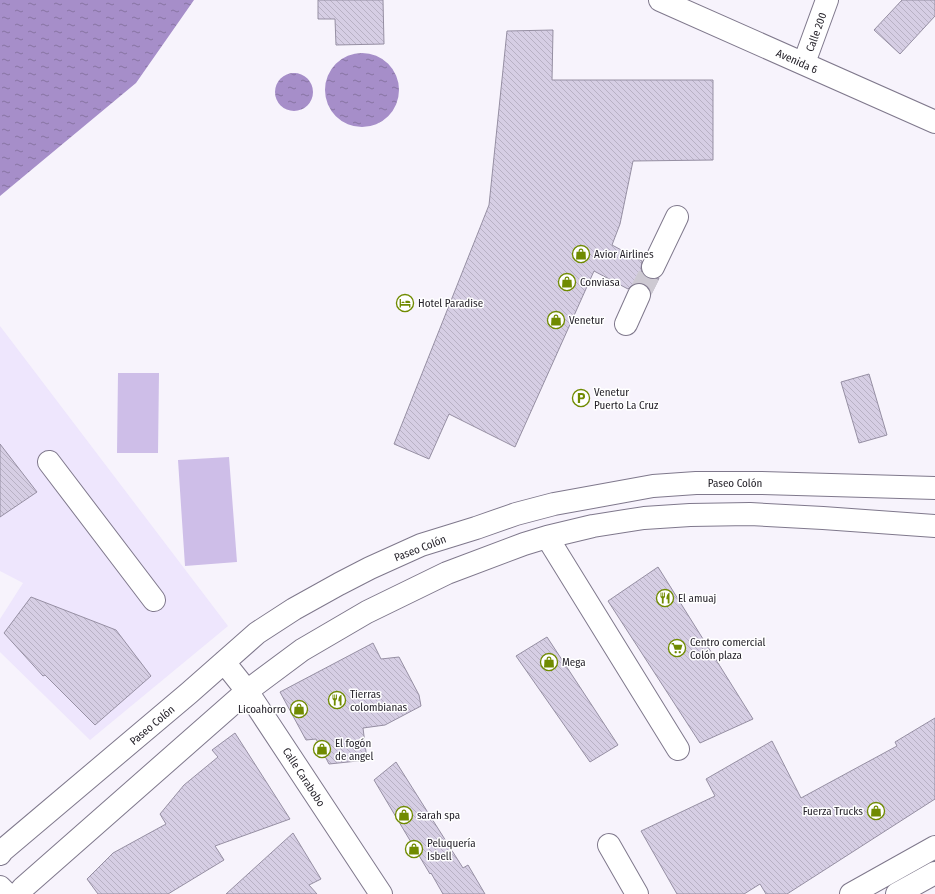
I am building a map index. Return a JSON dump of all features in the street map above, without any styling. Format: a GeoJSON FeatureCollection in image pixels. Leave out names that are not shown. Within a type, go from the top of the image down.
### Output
{"type":"FeatureCollection","features":[{"type":"Feature","properties":{"kind":"street","name":"Avenida 6"},"geometry":{"type":"LineString","coordinates":[[660,0],[935,122]]}},
{"type":"Feature","properties":{"kind":"street","name":"Calle 200"},"geometry":{"type":"LineString","coordinates":[[804,63],[827,0]]}},
{"type":"Feature","properties":{"kind":"street"},"geometry":{"type":"LineString","coordinates":[[653,267],[677,217]]}},
{"type":"Feature","properties":{"kind":"street"},"geometry":{"type":"LineString","coordinates":[[626,324],[639,295]]}},
{"type":"Feature","properties":{"kind":"street"},"geometry":{"type":"LineString","coordinates":[[49,462],[154,600]]}},
{"type":"Feature","properties":{"kind":"street","name":"Paseo Colón"},"geometry":{"type":"LineString","coordinates":[[0,854],[257,633],[339,584],[370,568],[421,546],[516,514],[554,504],[653,486],[696,483],[760,483],[935,488]]}},
{"type":"Feature","properties":{"kind":"street"},"geometry":{"type":"LineString","coordinates":[[593,526],[598,496]]}},
{"type":"Feature","properties":{"kind":"street"},"geometry":{"type":"LineString","coordinates":[[18,894],[247,691],[302,650],[367,612],[447,573],[524,544],[547,537],[593,526],[644,518],[690,515],[750,514],[935,526]]}},
{"type":"Feature","properties":{"kind":"street"},"geometry":{"type":"LineString","coordinates":[[547,537],[678,749]]}},
{"type":"Feature","properties":{"kind":"street","name":"Calle Carabobo"},"geometry":{"type":"LineString","coordinates":[[224,662],[247,691],[381,894]]}},
{"type":"Feature","properties":{"kind":"street"},"geometry":{"type":"LineString","coordinates":[[609,845],[637,894]]}},
{"type":"Feature","properties":{"kind":"street"},"geometry":{"type":"LineString","coordinates":[[851,894],[935,847]]}},
{"type":"Feature","properties":{"kind":"street"},"geometry":{"type":"LineString","coordinates":[[897,894],[935,873]]}},
{"type":"Feature","properties":{"kind":"street"},"geometry":{"type":"LineString","coordinates":[[0,887],[7,894]]}},
{"type":"Feature","properties":{"kind":"shaded area"},"geometry":{"type":"Polygon","coordinates":[[[0,326],[228,626],[90,740],[0,652],[0,619],[23,583],[0,571],[0,326]]]}},
{"type":"Feature","properties":{"kind":"shaded area"},"geometry":{"type":"Polygon","coordinates":[[[118,373],[159,373],[158,453],[117,453],[118,373]]]}},
{"type":"Feature","properties":{"kind":"shaded area"},"geometry":{"type":"Polygon","coordinates":[[[229,457],[237,562],[185,566],[178,460],[229,457]]]}},
{"type":"Feature","properties":{"kind":"water"},"geometry":{"type":"Polygon","coordinates":[[[0,0],[194,0],[136,83],[0,196],[0,0]]]}},
{"type":"Feature","properties":{"kind":"water"},"geometry":{"type":"Polygon","coordinates":[[[362,53],[376,56],[388,64],[396,76],[399,90],[396,104],[388,116],[376,124],[362,127],[348,124],[336,116],[328,104],[325,90],[328,76],[336,64],[348,56],[362,53]]]}},
{"type":"Feature","properties":{"kind":"water"},"geometry":{"type":"Polygon","coordinates":[[[290,73],[298,73],[308,78],[312,85],[312,99],[308,106],[298,111],[290,111],[280,106],[278,103],[275,96],[275,88],[280,78],[283,76],[290,73]]]}},
{"type":"Feature","properties":{"kind":"building"},"geometry":{"type":"Polygon","coordinates":[[[318,0],[383,0],[384,44],[336,45],[335,19],[318,19],[318,0]]]}},
{"type":"Feature","properties":{"kind":"building"},"geometry":{"type":"Polygon","coordinates":[[[902,0],[935,0],[935,16],[900,54],[874,30],[902,0]]]}},
{"type":"Feature","properties":{"kind":"building"},"geometry":{"type":"Polygon","coordinates":[[[553,30],[552,80],[713,80],[713,160],[633,161],[620,224],[612,245],[642,261],[642,274],[647,278],[659,278],[651,294],[649,287],[644,283],[637,283],[628,289],[594,271],[515,447],[449,414],[429,459],[394,444],[489,205],[507,31],[553,30]]]}},
{"type":"Feature","properties":{"kind":"building"},"geometry":{"type":"Polygon","coordinates":[[[869,374],[887,435],[859,443],[841,382],[869,374]]]}},
{"type":"Feature","properties":{"kind":"building"},"geometry":{"type":"Polygon","coordinates":[[[0,444],[37,492],[0,517],[0,444]]]}},
{"type":"Feature","properties":{"kind":"building"},"geometry":{"type":"Polygon","coordinates":[[[658,567],[753,719],[700,743],[608,601],[658,567]]]}},
{"type":"Feature","properties":{"kind":"building"},"geometry":{"type":"Polygon","coordinates":[[[31,597],[116,630],[151,676],[95,725],[45,675],[43,676],[4,633],[31,597]]]}},
{"type":"Feature","properties":{"kind":"building"},"geometry":{"type":"Polygon","coordinates":[[[547,637],[618,745],[590,762],[516,656],[547,637]]]}},
{"type":"Feature","properties":{"kind":"building"},"geometry":{"type":"Polygon","coordinates":[[[373,643],[381,659],[399,657],[419,695],[421,706],[385,725],[363,728],[367,760],[329,764],[316,739],[306,740],[280,692],[373,643]]]}},
{"type":"Feature","properties":{"kind":"building"},"geometry":{"type":"Polygon","coordinates":[[[935,718],[935,799],[787,894],[766,894],[760,884],[744,894],[677,894],[641,831],[715,796],[706,779],[772,741],[801,798],[897,746],[895,742],[935,718]]]}},
{"type":"Feature","properties":{"kind":"building"},"geometry":{"type":"Polygon","coordinates":[[[235,733],[290,819],[215,846],[224,860],[168,894],[98,894],[87,879],[113,853],[166,824],[160,814],[184,785],[218,757],[212,750],[235,733]]]}},
{"type":"Feature","properties":{"kind":"building"},"geometry":{"type":"Polygon","coordinates":[[[396,762],[463,868],[468,865],[485,894],[443,894],[374,780],[396,762]]]}},
{"type":"Feature","properties":{"kind":"building"},"geometry":{"type":"Polygon","coordinates":[[[293,833],[321,879],[309,885],[317,894],[226,894],[293,833]]]}},
{"type":"Feature","properties":{"kind":"tunnel"},"geometry":{"type":"LineString","coordinates":[[639,295],[653,267]]}},
{"type":"Feature","properties":{"kind":"place","name":"Avior Airlines"},"geometry":{"type":"Point","coordinates":[581,254]}},
{"type":"Feature","properties":{"kind":"place","name":"Conviasa"},"geometry":{"type":"Point","coordinates":[567,282]}},
{"type":"Feature","properties":{"kind":"place","name":"Hotel Paradise"},"geometry":{"type":"Point","coordinates":[405,303]}},
{"type":"Feature","properties":{"kind":"place","name":"Venetur"},"geometry":{"type":"Point","coordinates":[556,320]}},
{"type":"Feature","properties":{"kind":"place","name":"Venetur Puerto La Cruz"},"geometry":{"type":"Point","coordinates":[581,398]}},
{"type":"Feature","properties":{"kind":"place","name":"El amuaj"},"geometry":{"type":"Point","coordinates":[665,598]}},
{"type":"Feature","properties":{"kind":"place","name":"Centro comercial Colón plaza"},"geometry":{"type":"Point","coordinates":[677,648]}},
{"type":"Feature","properties":{"kind":"place","name":"Mega"},"geometry":{"type":"Point","coordinates":[549,662]}},
{"type":"Feature","properties":{"kind":"place","name":"Tierras colombianas"},"geometry":{"type":"Point","coordinates":[337,700]}},
{"type":"Feature","properties":{"kind":"place","name":"Licoahorro"},"geometry":{"type":"Point","coordinates":[299,709]}},
{"type":"Feature","properties":{"kind":"place","name":"El fogón de angel"},"geometry":{"type":"Point","coordinates":[322,749]}},
{"type":"Feature","properties":{"kind":"place","name":"Fuerza Trucks"},"geometry":{"type":"Point","coordinates":[876,811]}},
{"type":"Feature","properties":{"kind":"place","name":"sarah spa"},"geometry":{"type":"Point","coordinates":[404,815]}},
{"type":"Feature","properties":{"kind":"place","name":"Peluquería Isbell"},"geometry":{"type":"Point","coordinates":[414,849]}}]}
